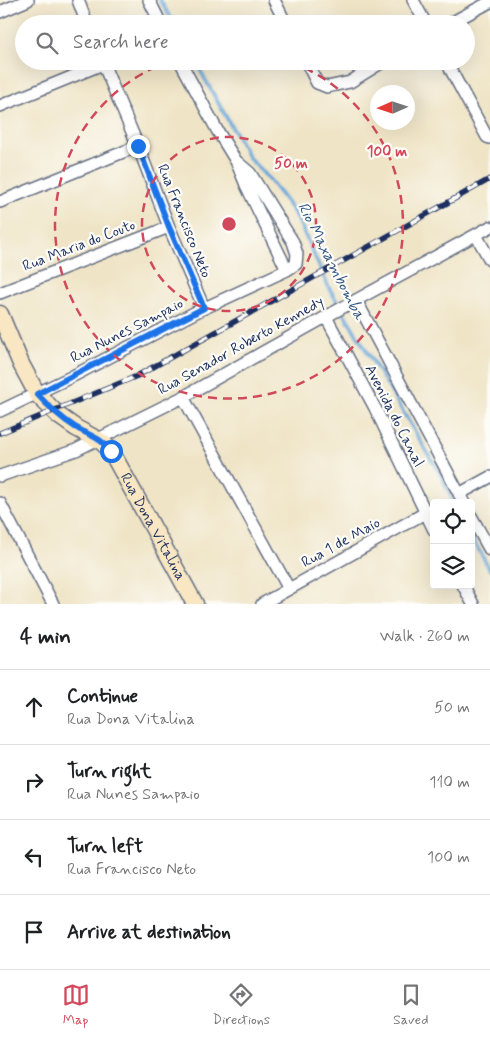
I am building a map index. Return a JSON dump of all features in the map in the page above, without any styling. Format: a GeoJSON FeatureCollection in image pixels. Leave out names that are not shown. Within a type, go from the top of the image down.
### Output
{"type":"FeatureCollection","features":[{"type":"Feature","properties":{"kind":"street"},"geometry":{"type":"LineString","coordinates":[[0,12],[28,0]]}},
{"type":"Feature","properties":{"kind":"street"},"geometry":{"type":"LineString","coordinates":[[78,0],[84,15]]}},
{"type":"Feature","properties":{"kind":"street"},"geometry":{"type":"LineString","coordinates":[[148,0],[156,15]]}},
{"type":"Feature","properties":{"kind":"street"},"geometry":{"type":"LineString","coordinates":[[274,0],[282,15]]}},
{"type":"Feature","properties":{"kind":"street"},"geometry":{"type":"LineString","coordinates":[[413,0],[421,15]]}},
{"type":"Feature","properties":{"kind":"street"},"geometry":{"type":"LineString","coordinates":[[466,15],[490,2]]}},
{"type":"Feature","properties":{"kind":"street"},"geometry":{"type":"LineString","coordinates":[[0,106],[83,70]]}},
{"type":"Feature","properties":{"kind":"street","name":"Rua Francisco Neto"},"geometry":{"type":"LineString","coordinates":[[105,70],[204,308]]}},
{"type":"Feature","properties":{"kind":"street"},"geometry":{"type":"LineString","coordinates":[[185,70],[236,161],[287,270],[296,264],[297,254],[293,242],[250,173],[236,161]]}},
{"type":"Feature","properties":{"kind":"street"},"geometry":{"type":"LineString","coordinates":[[310,70],[317,83],[327,87],[350,82],[369,70]]}},
{"type":"Feature","properties":{"kind":"street"},"geometry":{"type":"LineString","coordinates":[[451,70],[489,138]]}},
{"type":"Feature","properties":{"kind":"street"},"geometry":{"type":"LineString","coordinates":[[0,202],[138,146]]}},
{"type":"Feature","properties":{"kind":"street","name":"Rua Maria do Couto"},"geometry":{"type":"LineString","coordinates":[[0,293],[169,227]]}},
{"type":"Feature","properties":{"kind":"street","name":"Rua Senador Roberto Kennedy"},"geometry":{"type":"LineString","coordinates":[[0,476],[76,450],[183,397],[490,227]]}},
{"type":"Feature","properties":{"kind":"street"},"geometry":{"type":"LineString","coordinates":[[476,235],[490,260]]}},
{"type":"Feature","properties":{"kind":"street","name":"Rua Nunes Sampaio"},"geometry":{"type":"LineString","coordinates":[[0,411],[37,394],[204,308],[287,270]]}},
{"type":"Feature","properties":{"kind":"street","name":"Avenida do Canal"},"geometry":{"type":"LineString","coordinates":[[352,302],[461,498]]}},
{"type":"Feature","properties":{"kind":"street","name":"Rua Dona Vitalina"},"geometry":{"type":"LineString","coordinates":[[0,314],[21,364],[37,394],[67,422],[107,445],[195,604]]}},
{"type":"Feature","properties":{"kind":"street","name":"Avenida do Canal"},"geometry":{"type":"LineString","coordinates":[[328,315],[429,510]]}},
{"type":"Feature","properties":{"kind":"street"},"geometry":{"type":"LineString","coordinates":[[183,397],[289,589]]}},
{"type":"Feature","properties":{"kind":"street"},"geometry":{"type":"LineString","coordinates":[[461,498],[490,477]]}},
{"type":"Feature","properties":{"kind":"street"},"geometry":{"type":"LineString","coordinates":[[0,503],[53,604]]}},
{"type":"Feature","properties":{"kind":"street","name":"Rua 1 de Maio"},"geometry":{"type":"LineString","coordinates":[[262,604],[429,510]]}},
{"type":"Feature","properties":{"kind":"street"},"geometry":{"type":"LineString","coordinates":[[475,523],[490,550]]}},
{"type":"Feature","properties":{"kind":"street"},"geometry":{"type":"LineString","coordinates":[[465,589],[473,604]]}},
{"type":"Feature","properties":{"kind":"waterway","name":"Rio Maxambomba"},"geometry":{"type":"LineString","coordinates":[[160,0],[169,15]]}},
{"type":"Feature","properties":{"kind":"waterway","name":"Rio Maxambomba"},"geometry":{"type":"LineString","coordinates":[[200,70],[249,158],[269,179],[296,215],[329,288],[442,477],[452,499]]}},
{"type":"Feature","properties":{"kind":"waterway","name":"Rio Maxambomba"},"geometry":{"type":"LineString","coordinates":[[475,543],[490,570]]}},
{"type":"Feature","properties":{"kind":"railway"},"geometry":{"type":"LineString","coordinates":[[0,433],[137,376],[490,179]]}},
{"type":"Feature","properties":{"kind":"route"},"geometry":{"type":"LineString","coordinates":[[111,451],[107,445],[59,416],[37,394],[204,308],[169,227],[138,146]]}}]}
